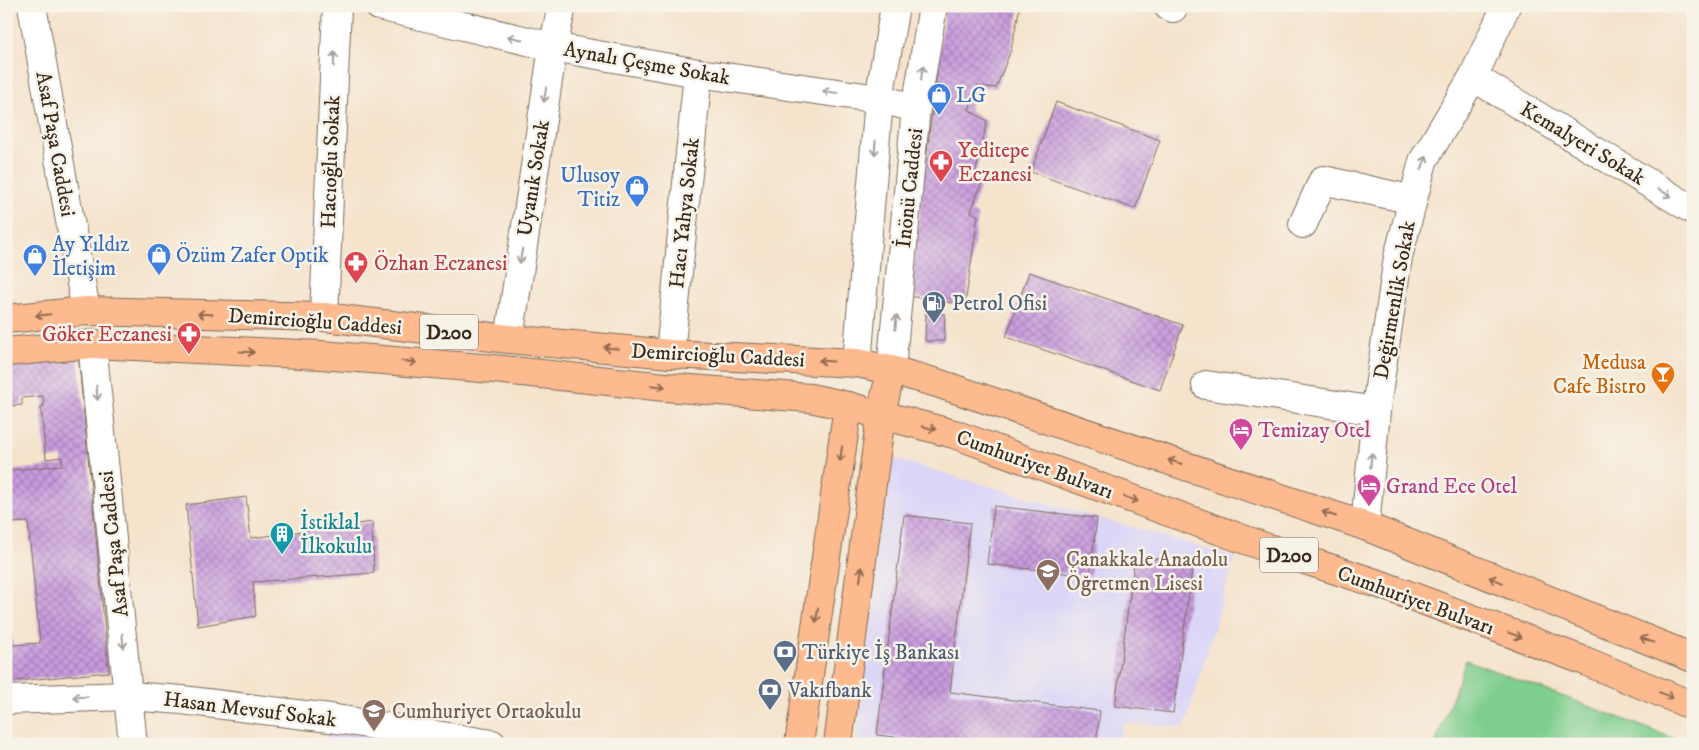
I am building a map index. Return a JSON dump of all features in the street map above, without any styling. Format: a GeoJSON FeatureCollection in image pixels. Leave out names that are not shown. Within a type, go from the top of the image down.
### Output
{"type":"FeatureCollection","features":[{"type":"Feature","properties":{"kind":"main road","name":"Demircioğlu Caddesi"},"geometry":{"type":"LineString","coordinates":[[6,319],[86,311],[324,317],[509,339],[670,354],[856,363],[891,370]]}},
{"type":"Feature","properties":{"kind":"main road","name":"Demircioğlu Caddesi"},"geometry":{"type":"LineString","coordinates":[[6,352],[92,344],[321,355],[494,369],[665,387],[810,398],[848,406],[881,416]]}},
{"type":"Feature","properties":{"kind":"main road"},"geometry":{"type":"LineString","coordinates":[[799,744],[848,406],[856,363]]}},
{"type":"Feature","properties":{"kind":"main road"},"geometry":{"type":"LineString","coordinates":[[838,744],[881,416],[891,370]]}},
{"type":"Feature","properties":{"kind":"main road","name":"Cumhuriyet Bulvarı"},"geometry":{"type":"LineString","coordinates":[[891,370],[956,389],[1365,526],[1693,658]]}},
{"type":"Feature","properties":{"kind":"main road","name":"Cumhuriyet Bulvarı"},"geometry":{"type":"LineString","coordinates":[[881,416],[954,434],[1264,547],[1382,585],[1585,661],[1693,706]]}},
{"type":"Feature","properties":{"kind":"street","name":"Asaf Paşa Caddesi"},"geometry":{"type":"LineString","coordinates":[[32,6],[86,311]]}},
{"type":"Feature","properties":{"kind":"street","name":"Hacıoğlu Sokak"},"geometry":{"type":"LineString","coordinates":[[324,317],[337,6]]}},
{"type":"Feature","properties":{"kind":"street","name":"Aynalı Çeşme Sokak"},"geometry":{"type":"LineString","coordinates":[[379,6],[553,47],[698,73],[879,99],[916,108]]}},
{"type":"Feature","properties":{"kind":"street","name":"Uyanık Sokak"},"geometry":{"type":"LineString","coordinates":[[509,339],[553,47],[562,6]]}},
{"type":"Feature","properties":{"kind":"street","name":"İnönü Caddesi"},"geometry":{"type":"LineString","coordinates":[[856,363],[879,99],[896,6]]}},
{"type":"Feature","properties":{"kind":"street","name":"İnönü Caddesi"},"geometry":{"type":"LineString","coordinates":[[891,370],[916,108],[933,6]]}},
{"type":"Feature","properties":{"kind":"street"},"geometry":{"type":"LineString","coordinates":[[1168,6],[1173,8],[1174,6]]}},
{"type":"Feature","properties":{"kind":"street","name":"Değirmenlik Sokak"},"geometry":{"type":"LineString","coordinates":[[1365,526],[1376,412],[1398,257],[1423,161],[1473,77],[1506,6]]}},
{"type":"Feature","properties":{"kind":"street","name":"Hacı Yahya Sokak"},"geometry":{"type":"LineString","coordinates":[[670,354],[698,73]]}},
{"type":"Feature","properties":{"kind":"street","name":"Kemalyeri Sokak"},"geometry":{"type":"LineString","coordinates":[[1473,77],[1693,210]]}},
{"type":"Feature","properties":{"kind":"street"},"geometry":{"type":"LineString","coordinates":[[1303,224],[1323,180],[1413,200]]}},
{"type":"Feature","properties":{"kind":"street","name":"Asaf Paşa Caddesi"},"geometry":{"type":"LineString","coordinates":[[92,344],[133,744]]}},
{"type":"Feature","properties":{"kind":"street"},"geometry":{"type":"LineString","coordinates":[[1206,385],[1376,412]]}},
{"type":"Feature","properties":{"kind":"street","name":"Hasan Mevsuf Sokak"},"geometry":{"type":"LineString","coordinates":[[6,700],[129,696],[274,711],[492,744]]}},
{"type":"Feature","properties":{"kind":"shaded area","name":"Çanakkale Anadolu Öğretmen Lisesi"},"geometry":{"type":"Polygon","coordinates":[[[884,456],[1235,557],[1185,727],[1122,723],[1120,744],[857,744],[884,456]]]}},
{"type":"Feature","properties":{"kind":"shaded area","name":"Cumhuriyet Ortaokulu"},"geometry":{"type":"Polygon","coordinates":[[[330,718],[468,744],[327,744],[330,718]]]}},
{"type":"Feature","properties":{"kind":"green space"},"geometry":{"type":"Polygon","coordinates":[[[1466,660],[1689,744],[1435,744],[1466,660]]]}},
{"type":"Feature","properties":{"kind":"building"},"geometry":{"type":"Polygon","coordinates":[[[945,6],[1020,6],[1011,50],[996,88],[977,86],[969,110],[987,121],[974,181],[982,182],[971,212],[978,216],[965,305],[909,296],[945,6]]]}},
{"type":"Feature","properties":{"kind":"building"},"geometry":{"type":"Polygon","coordinates":[[[1056,102],[1160,140],[1135,209],[1031,172],[1056,102]]]}},
{"type":"Feature","properties":{"kind":"building"},"geometry":{"type":"Polygon","coordinates":[[[1029,272],[1183,325],[1160,390],[1006,337],[1029,272]]]}},
{"type":"Feature","properties":{"kind":"building"},"geometry":{"type":"Polygon","coordinates":[[[926,313],[945,314],[944,341],[925,341],[926,313]]]}},
{"type":"Feature","properties":{"kind":"building"},"geometry":{"type":"Polygon","coordinates":[[[78,353],[109,672],[6,682],[6,631],[11,630],[13,645],[40,643],[28,522],[8,523],[6,471],[62,465],[62,457],[46,459],[41,407],[44,406],[43,396],[22,398],[22,405],[6,406],[6,360],[78,353]]]}},
{"type":"Feature","properties":{"kind":"building","name":"İstiklal İlkokulu"},"geometry":{"type":"Polygon","coordinates":[[[246,497],[251,538],[372,522],[374,573],[253,582],[256,616],[198,626],[186,505],[246,497]]]}},
{"type":"Feature","properties":{"kind":"building"},"geometry":{"type":"Polygon","coordinates":[[[994,506],[1097,518],[1090,576],[987,564],[994,506]]]}},
{"type":"Feature","properties":{"kind":"building"},"geometry":{"type":"Polygon","coordinates":[[[904,515],[970,523],[950,692],[1100,711],[1096,744],[955,744],[877,735],[904,515]]]}},
{"type":"Feature","properties":{"kind":"building"},"geometry":{"type":"Polygon","coordinates":[[[1135,556],[1193,563],[1173,713],[1115,706],[1135,556]]]}},
{"type":"Feature","properties":{"kind":"place","name":"LG"},"geometry":{"type":"Point","coordinates":[939,116]}},
{"type":"Feature","properties":{"kind":"place","name":"Yeditepe Eczanesi"},"geometry":{"type":"Point","coordinates":[941,183]}},
{"type":"Feature","properties":{"kind":"place","name":"Ulusoy Titiz"},"geometry":{"type":"Point","coordinates":[637,208]}},
{"type":"Feature","properties":{"kind":"place","name":"Özüm Zafer Optik"},"geometry":{"type":"Point","coordinates":[159,276]}},
{"type":"Feature","properties":{"kind":"place","name":"Ay Yıldız İletişim"},"geometry":{"type":"Point","coordinates":[35,277]}},
{"type":"Feature","properties":{"kind":"place","name":"Özhan Eczanesi"},"geometry":{"type":"Point","coordinates":[356,284]}},
{"type":"Feature","properties":{"kind":"place","name":"Petrol Ofisi"},"geometry":{"type":"Point","coordinates":[934,324]}},
{"type":"Feature","properties":{"kind":"place","name":"Göker Eczanesi"},"geometry":{"type":"Point","coordinates":[189,355]}},
{"type":"Feature","properties":{"kind":"place","name":"Medusa Cafe Bistro"},"geometry":{"type":"Point","coordinates":[1663,395]}},
{"type":"Feature","properties":{"kind":"place","name":"Temizay Otel"},"geometry":{"type":"Point","coordinates":[1241,451]}},
{"type":"Feature","properties":{"kind":"place","name":"Grand Ece Otel"},"geometry":{"type":"Point","coordinates":[1369,507]}},
{"type":"Feature","properties":{"kind":"place","name":"İstiklal İlkokulu"},"geometry":{"type":"Point","coordinates":[282,555]}},
{"type":"Feature","properties":{"kind":"place","name":"Çanakkale Anadolu Öğretmen Lisesi"},"geometry":{"type":"Point","coordinates":[1048,592]}},
{"type":"Feature","properties":{"kind":"place","name":"Türkiye İş Bankası"},"geometry":{"type":"Point","coordinates":[785,673]}},
{"type":"Feature","properties":{"kind":"place","name":"Vakıfbank"},"geometry":{"type":"Point","coordinates":[770,711]}},
{"type":"Feature","properties":{"kind":"place","name":"Cumhuriyet Ortaokulu"},"geometry":{"type":"Point","coordinates":[374,732]}}]}
